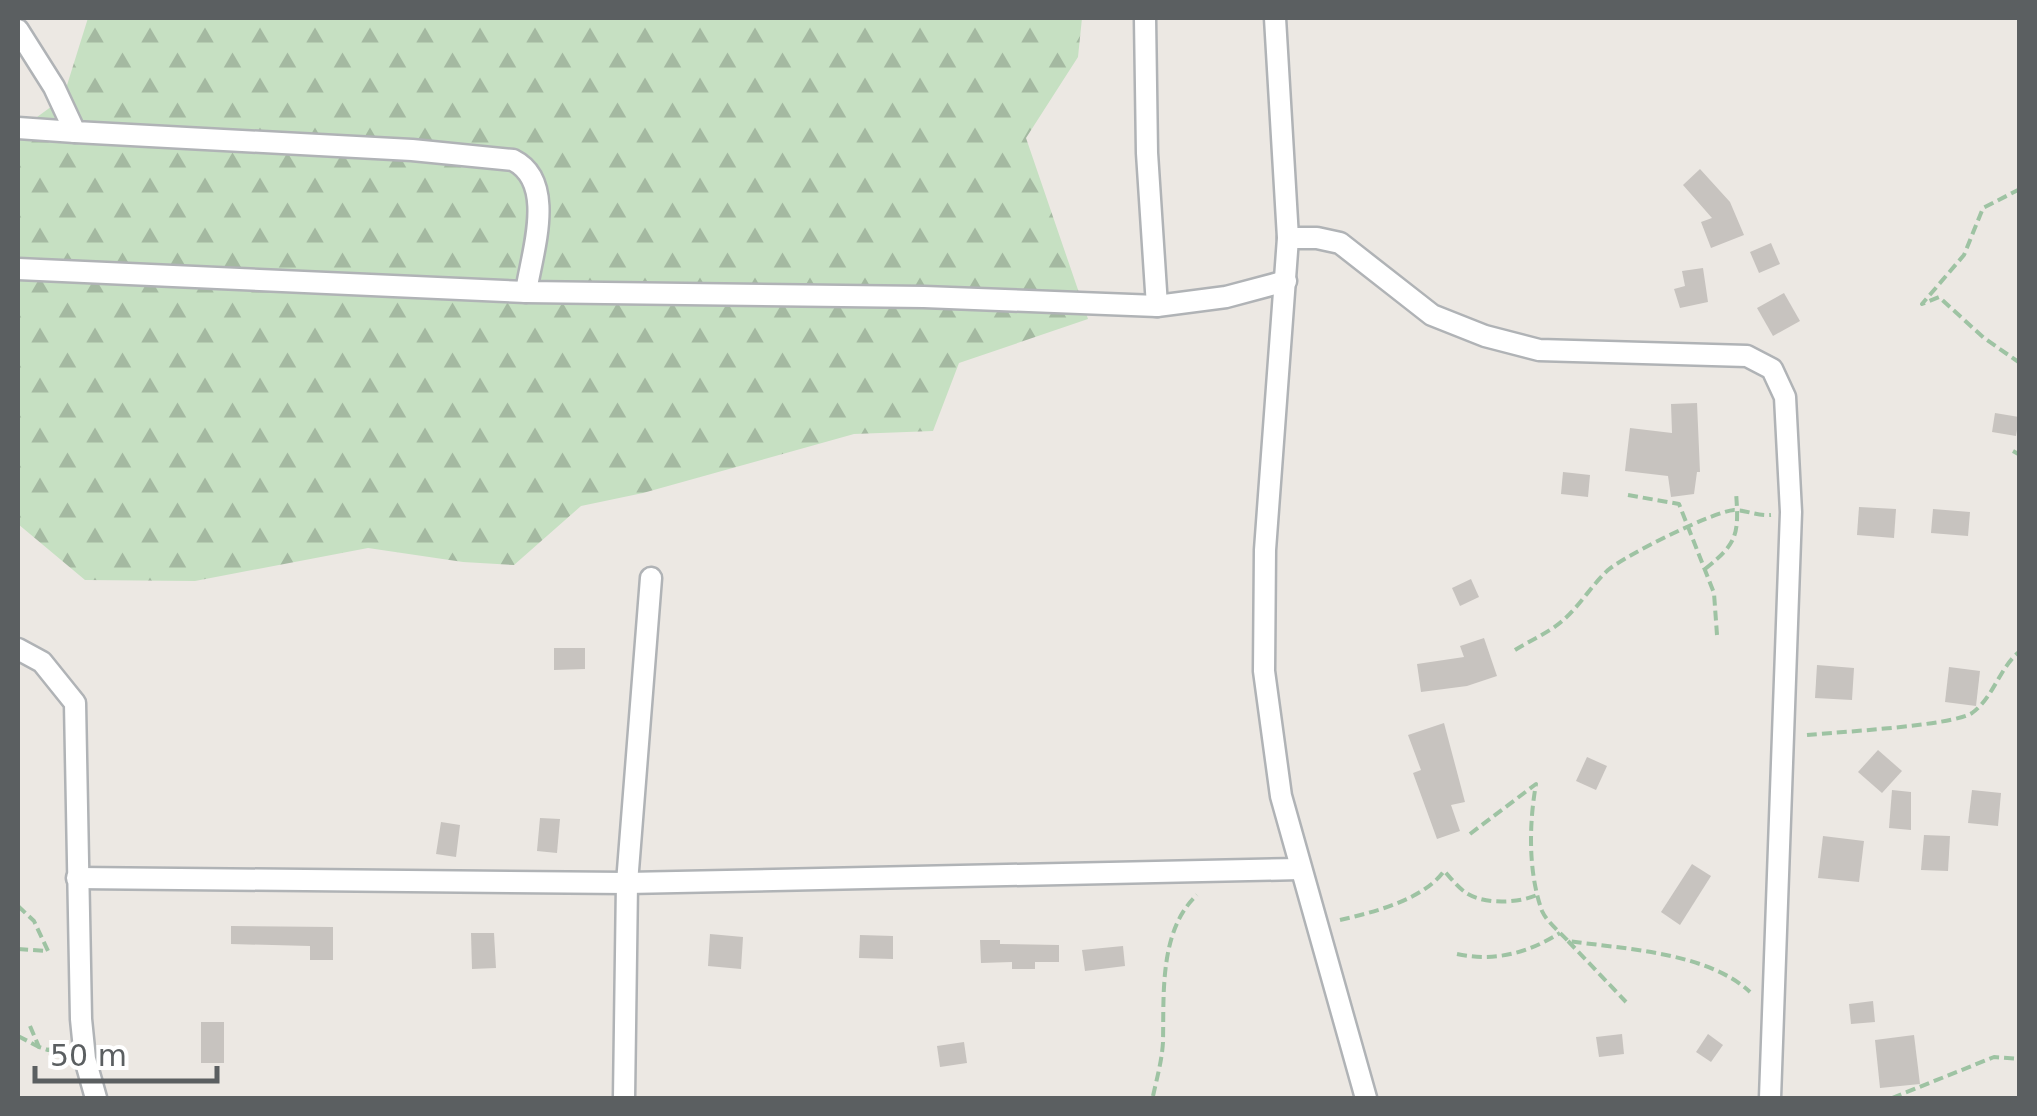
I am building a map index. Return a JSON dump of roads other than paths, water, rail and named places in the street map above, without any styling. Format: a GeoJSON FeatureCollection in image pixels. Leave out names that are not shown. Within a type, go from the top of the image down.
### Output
{"type":"FeatureCollection","features":[{"type":"Feature","properties":{"kind":"street"},"geometry":{"type":"LineString","coordinates":[[1146,18],[1147,153],[1158,306]]}},
{"type":"Feature","properties":{"kind":"street"},"geometry":{"type":"LineString","coordinates":[[1275,18],[1288,238],[1265,550],[1264,671],[1281,796],[1366,1098]]}},
{"type":"Feature","properties":{"kind":"street"},"geometry":{"type":"LineString","coordinates":[[18,30],[54,87],[75,132]]}},
{"type":"Feature","properties":{"kind":"street"},"geometry":{"type":"LineString","coordinates":[[18,128],[412,150],[513,160],[525,166],[534,178],[540,198],[526,292]]}},
{"type":"Feature","properties":{"kind":"street"},"geometry":{"type":"LineString","coordinates":[[1288,238],[1340,243],[1432,315],[1485,336],[1538,350],[1747,356],[1772,369],[1785,397],[1791,512],[1770,1098]]}},
{"type":"Feature","properties":{"kind":"street"},"geometry":{"type":"LineString","coordinates":[[18,269],[526,292],[924,297],[1158,306],[1226,297],[1286,281]]}},
{"type":"Feature","properties":{"kind":"street"},"geometry":{"type":"LineString","coordinates":[[624,1098],[627,883],[651,578]]}},
{"type":"Feature","properties":{"kind":"street"},"geometry":{"type":"LineString","coordinates":[[18,649],[42,662],[76,702],[77,878],[84,1049],[96,1098]]}},
{"type":"Feature","properties":{"kind":"street"},"geometry":{"type":"LineString","coordinates":[[77,878],[627,883],[1300,869]]}}]}
